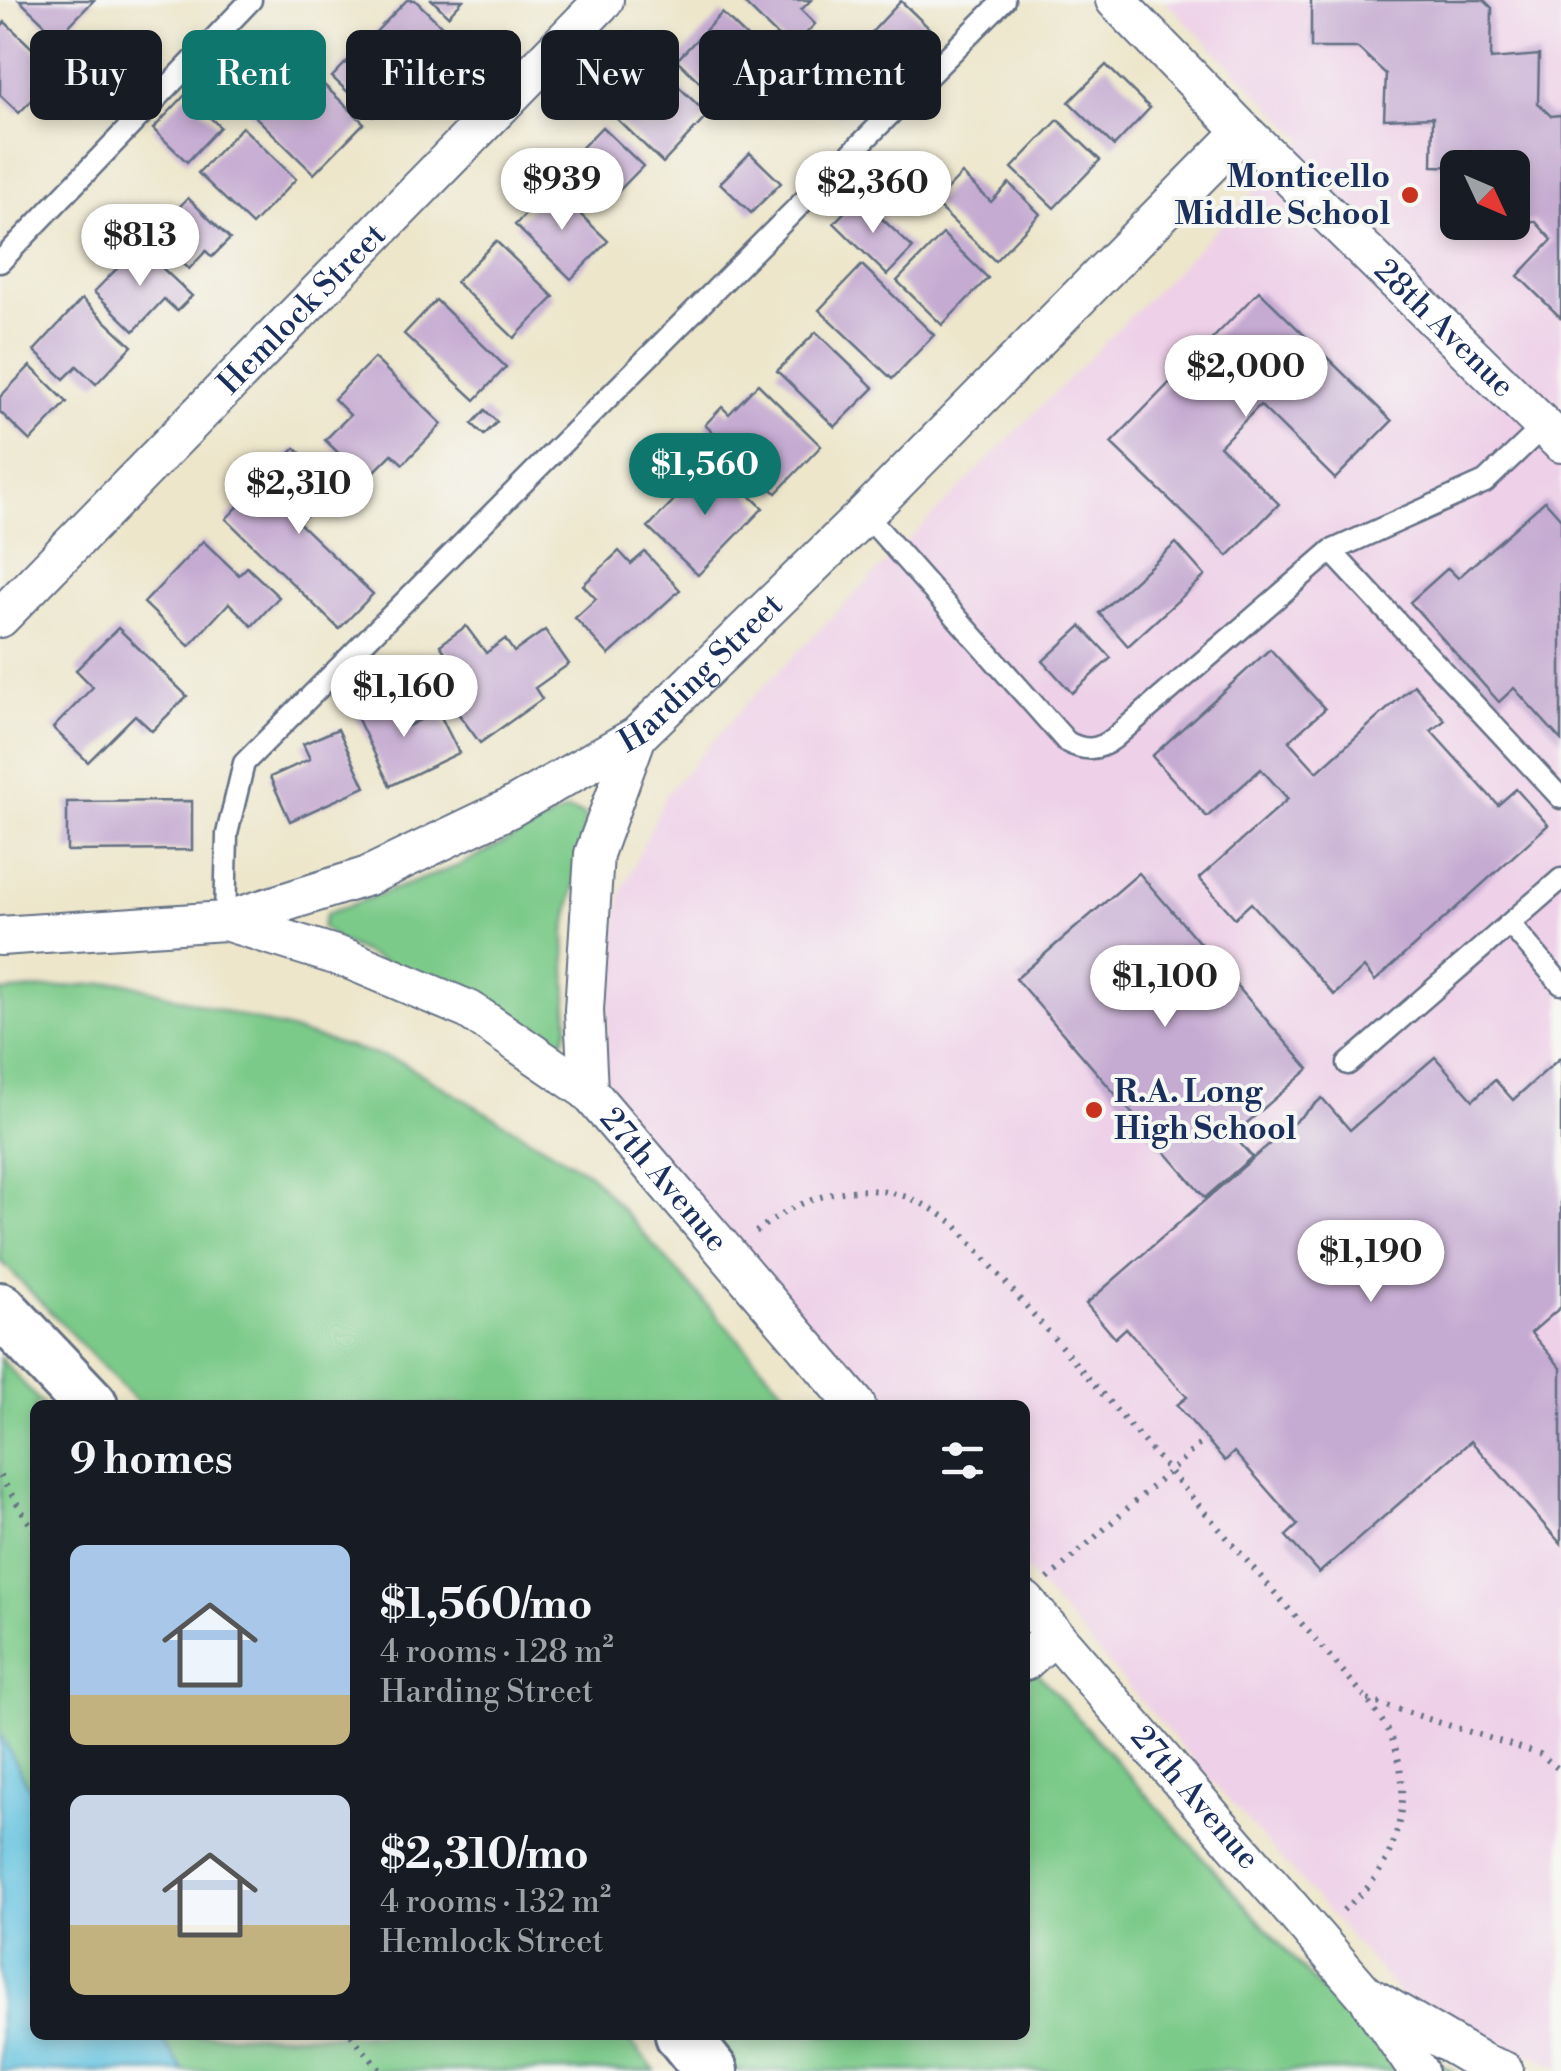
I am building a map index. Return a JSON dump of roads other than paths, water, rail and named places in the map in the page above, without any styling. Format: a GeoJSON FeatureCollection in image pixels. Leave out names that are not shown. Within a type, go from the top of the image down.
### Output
{"type":"FeatureCollection","features":[{"type":"Feature","properties":{"kind":"main road"},"geometry":{"type":"LineString","coordinates":[[0,1310],[86,1400]]}},
{"type":"Feature","properties":{"kind":"main road"},"geometry":{"type":"LineString","coordinates":[[686,2040],[711,2071]]}},
{"type":"Feature","properties":{"kind":"street","name":"Hemlock Street"},"geometry":{"type":"LineString","coordinates":[[0,618],[604,0]]}},
{"type":"Feature","properties":{"kind":"street","name":"28th Avenue"},"geometry":{"type":"LineString","coordinates":[[1115,0],[1552,434]]}},
{"type":"Feature","properties":{"kind":"street","name":"Harding Street"},"geometry":{"type":"LineString","coordinates":[[0,936],[225,921],[368,876],[510,808],[637,736],[865,514],[1243,131]]}},
{"type":"Feature","properties":{"kind":"street","name":"27th Avenue"},"geometry":{"type":"LineString","coordinates":[[588,1090],[584,1010],[594,854],[637,736]]}},
{"type":"Feature","properties":{"kind":"street","name":"27th Avenue"},"geometry":{"type":"LineString","coordinates":[[225,921],[348,959],[470,1010],[588,1090],[852,1400]]}},
{"type":"Feature","properties":{"kind":"street","name":"27th Avenue"},"geometry":{"type":"LineString","coordinates":[[1032,1594],[1054,1635],[1365,1994],[1418,2071]]}},
{"type":"Feature","properties":{"kind":"street"},"geometry":{"type":"LineString","coordinates":[[1030,1657],[1054,1635]]}},
{"type":"Feature","properties":{"kind":"street","name":"27th Avenue"},"geometry":{"type":"LineString","coordinates":[[1365,1994],[1483,2063],[1504,2071]]}},
{"type":"Feature","properties":{"kind":"lane"},"geometry":{"type":"LineString","coordinates":[[0,262],[252,0]]}},
{"type":"Feature","properties":{"kind":"lane"},"geometry":{"type":"LineString","coordinates":[[225,921],[226,834],[244,763],[1004,0]]}},
{"type":"Feature","properties":{"kind":"lane"},"geometry":{"type":"LineString","coordinates":[[865,514],[1068,742],[1086,749],[1106,745],[1331,551],[1485,482],[1552,434]]}},
{"type":"Feature","properties":{"kind":"lane"},"geometry":{"type":"LineString","coordinates":[[1331,551],[1561,798]]}},
{"type":"Feature","properties":{"kind":"lane"},"geometry":{"type":"LineString","coordinates":[[1348,1064],[1561,879]]}},
{"type":"Feature","properties":{"kind":"lane"},"geometry":{"type":"LineString","coordinates":[[1510,924],[1561,984]]}},
{"type":"Feature","properties":{"kind":"water"},"geometry":{"type":"Polygon","coordinates":[[[0,1734],[30,1789],[30,2040],[162,2040],[184,2071],[0,2071],[0,1734]]]}},
{"type":"Feature","properties":{"kind":"place","name":"Monticello Middle School"},"geometry":{"type":"Point","coordinates":[1410,195]}},
{"type":"Feature","properties":{"kind":"place","name":"R.A. Long High School"},"geometry":{"type":"Point","coordinates":[1094,1110]}}]}
